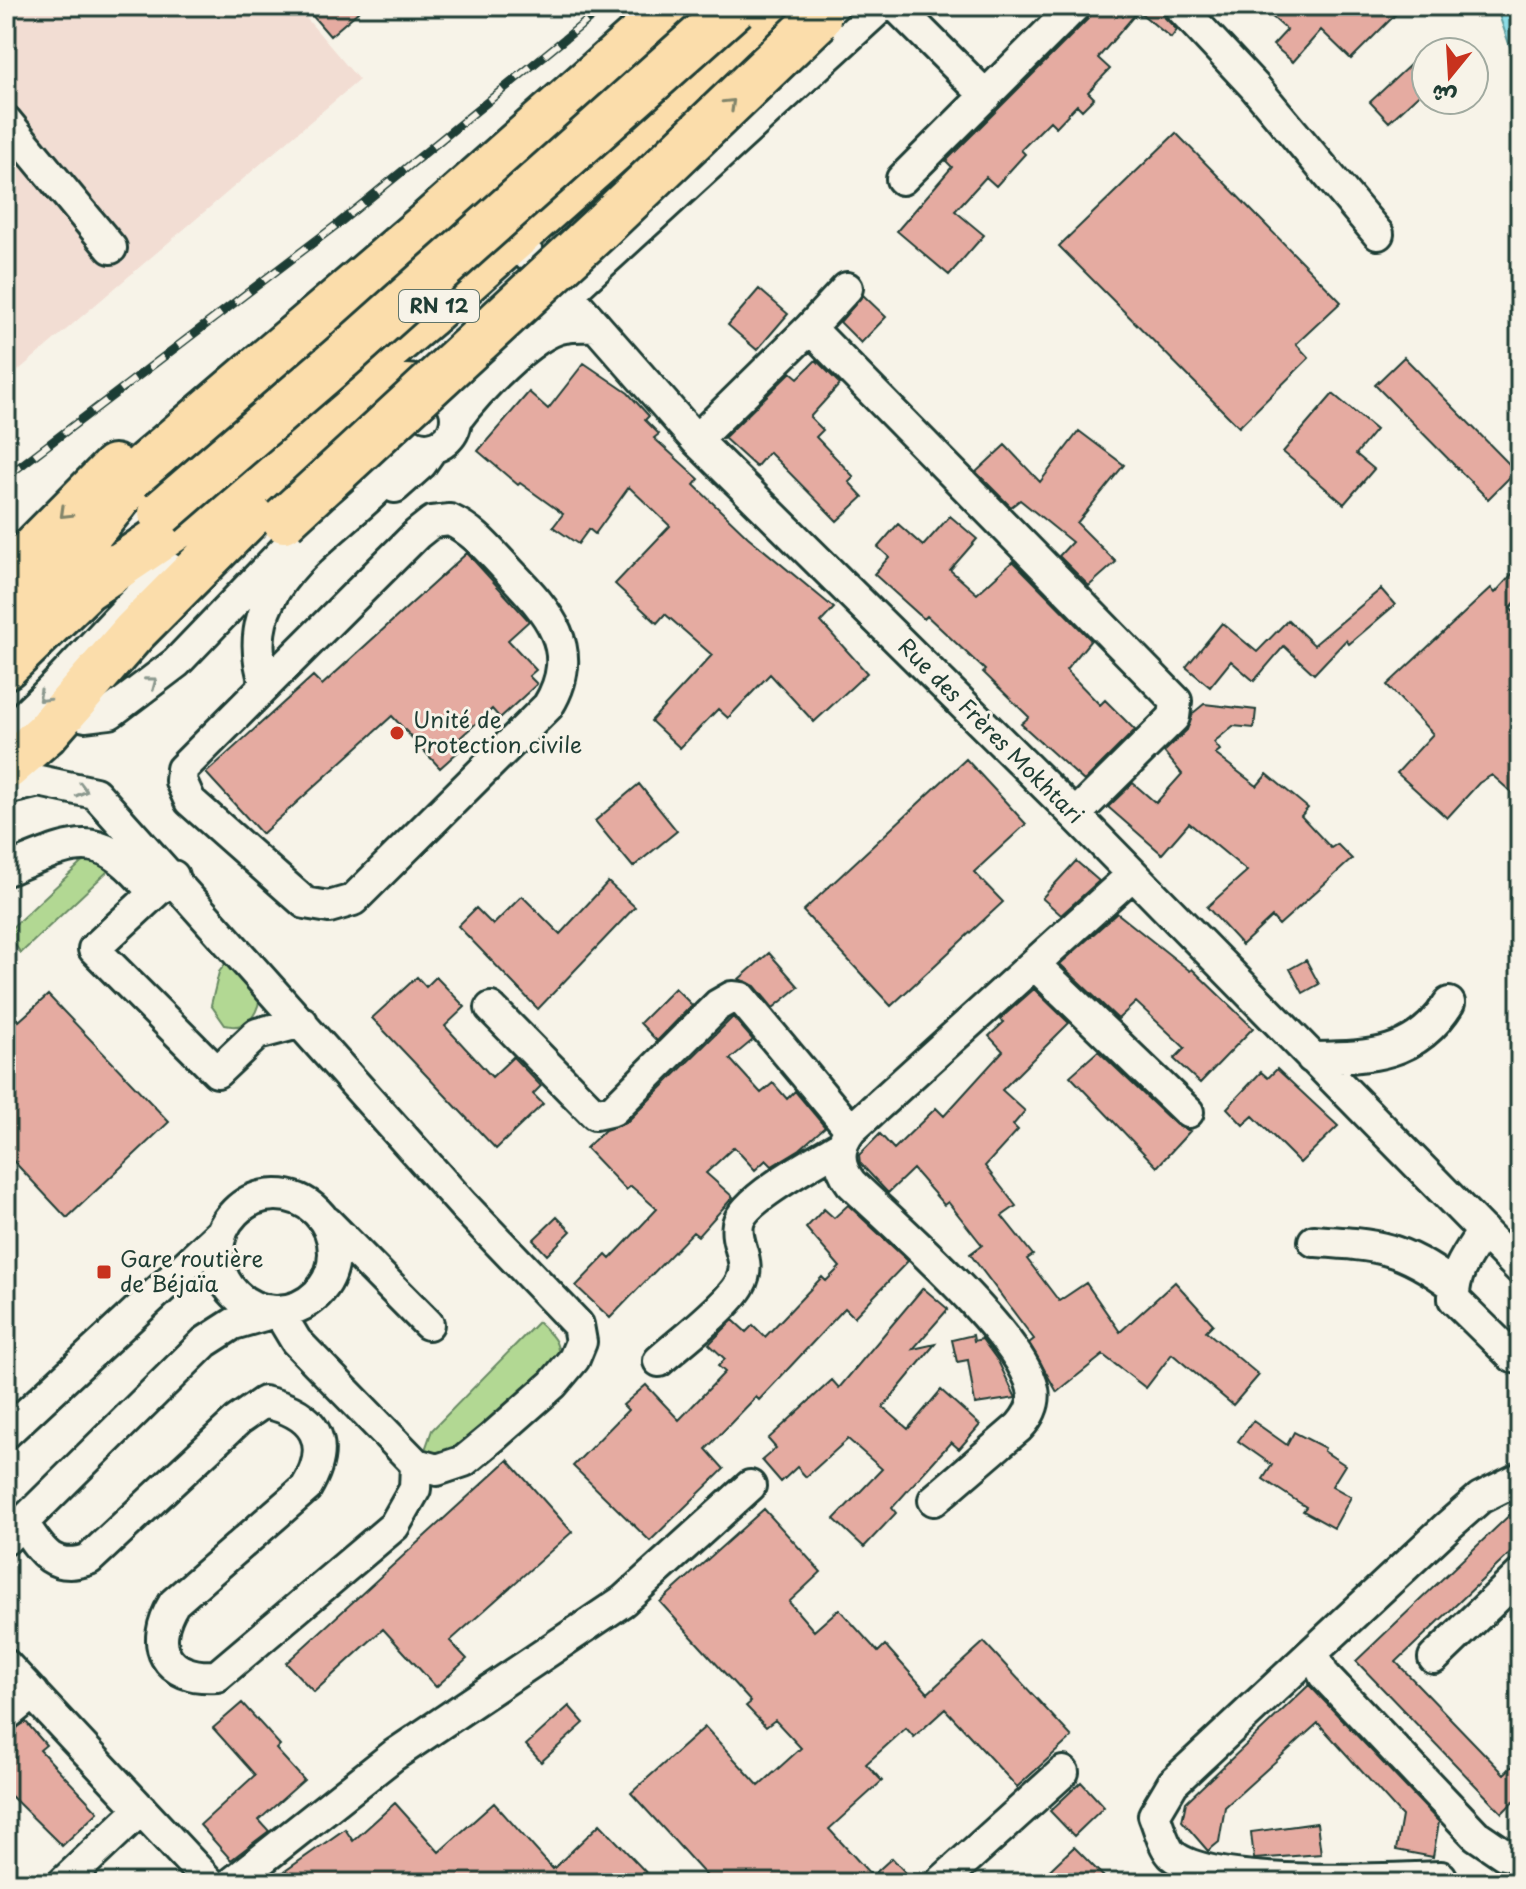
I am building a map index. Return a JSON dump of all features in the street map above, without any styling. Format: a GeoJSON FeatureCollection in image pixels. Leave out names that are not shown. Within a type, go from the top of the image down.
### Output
{"type":"FeatureCollection","features":[{"type":"Feature","properties":{"kind":"highway","name":"RN 12"},"geometry":{"type":"LineString","coordinates":[[6,666],[71,582],[145,465],[465,191],[673,6]]}},
{"type":"Feature","properties":{"kind":"highway","name":"RN 12"},"geometry":{"type":"LineString","coordinates":[[71,582],[495,202],[708,6]]}},
{"type":"Feature","properties":{"kind":"highway","name":"RN 12"},"geometry":{"type":"LineString","coordinates":[[155,505],[342,357],[735,6]]}},
{"type":"Feature","properties":{"kind":"highway","name":"RN 12"},"geometry":{"type":"LineString","coordinates":[[6,622],[71,582],[186,521],[512,241],[775,6]]}},
{"type":"Feature","properties":{"kind":"highway"},"geometry":{"type":"LineString","coordinates":[[6,787],[85,716],[328,477],[598,230],[825,13]]}},
{"type":"Feature","properties":{"kind":"highway"},"geometry":{"type":"LineString","coordinates":[[6,576],[121,460],[336,277],[403,225],[465,191]]}},
{"type":"Feature","properties":{"kind":"highway"},"geometry":{"type":"LineString","coordinates":[[6,768],[45,734],[134,632],[372,396],[391,386],[424,388]]}},
{"type":"Feature","properties":{"kind":"street"},"geometry":{"type":"LineString","coordinates":[[417,444],[396,424],[398,406],[410,391],[491,360],[882,6]]}},
{"type":"Feature","properties":{"kind":"street"},"geometry":{"type":"LineString","coordinates":[[896,6],[986,96]]}},
{"type":"Feature","properties":{"kind":"street"},"geometry":{"type":"LineString","coordinates":[[902,179],[1075,6]]}},
{"type":"Feature","properties":{"kind":"street"},"geometry":{"type":"LineString","coordinates":[[1179,6],[1254,86],[1378,234]]}},
{"type":"Feature","properties":{"kind":"street"},"geometry":{"type":"LineString","coordinates":[[6,121],[111,248]]}},
{"type":"Feature","properties":{"kind":"street","name":"Rue des Frères Mokhtari"},"geometry":{"type":"LineString","coordinates":[[465,191],[567,293],[696,440],[1075,815],[1520,1269]]}},
{"type":"Feature","properties":{"kind":"street"},"geometry":{"type":"LineString","coordinates":[[696,440],[847,288]]}},
{"type":"Feature","properties":{"kind":"street"},"geometry":{"type":"LineString","coordinates":[[85,716],[110,713],[176,663],[354,479],[417,444],[449,438],[456,420],[497,372],[542,339],[562,327],[596,326]]}},
{"type":"Feature","properties":{"kind":"street"},"geometry":{"type":"LineString","coordinates":[[810,328],[1176,701],[1174,717],[1075,815]]}},
{"type":"Feature","properties":{"kind":"street"},"geometry":{"type":"LineString","coordinates":[[424,388],[438,390],[452,402],[456,420]]}},
{"type":"Feature","properties":{"kind":"street"},"geometry":{"type":"LineString","coordinates":[[273,675],[257,639],[264,612],[276,587],[313,546],[400,465],[417,444]]}},
{"type":"Feature","properties":{"kind":"street"},"geometry":{"type":"LineString","coordinates":[[6,732],[140,595],[261,488],[287,477]]}},
{"type":"Feature","properties":{"kind":"street"},"geometry":{"type":"LineString","coordinates":[[450,520],[470,530],[546,610],[557,626],[563,675],[548,706],[353,900],[329,907],[305,903],[190,801],[181,781],[182,769],[273,675],[417,534],[432,522],[450,520]]}},
{"type":"Feature","properties":{"kind":"street"},"geometry":{"type":"LineString","coordinates":[[6,787],[39,781],[95,793],[164,885],[302,1022],[464,1206],[578,1325],[581,1342],[574,1359],[553,1384],[464,1461],[437,1470],[416,1464],[296,1341],[278,1311],[250,1304],[228,1286],[218,1251],[222,1232],[230,1217],[259,1197],[294,1198],[322,1218],[428,1324]]}},
{"type":"Feature","properties":{"kind":"street"},"geometry":{"type":"LineString","coordinates":[[6,870],[84,843],[109,849],[132,867],[164,885]]}},
{"type":"Feature","properties":{"kind":"street"},"geometry":{"type":"LineString","coordinates":[[659,1361],[739,1287],[746,1270],[738,1224],[744,1213],[782,1180],[846,1138],[1133,874]]}},
{"type":"Feature","properties":{"kind":"street"},"geometry":{"type":"LineString","coordinates":[[164,885],[94,949],[217,1072],[257,1034],[302,1022]]}},
{"type":"Feature","properties":{"kind":"street"},"geometry":{"type":"LineString","coordinates":[[1034,964],[1188,1112]]}},
{"type":"Feature","properties":{"kind":"street"},"geometry":{"type":"LineString","coordinates":[[491,1008],[595,1114],[613,1110],[718,1005],[732,997],[741,998],[846,1138],[845,1175],[987,1317],[1018,1357],[1034,1392],[1028,1417],[1019,1427],[934,1500]]}},
{"type":"Feature","properties":{"kind":"street"},"geometry":{"type":"LineString","coordinates":[[1312,1058],[1369,1057],[1399,1049],[1440,1019],[1449,1003]]}},
{"type":"Feature","properties":{"kind":"street"},"geometry":{"type":"LineString","coordinates":[[322,1218],[331,1234],[334,1252],[332,1270],[324,1286],[312,1299],[233,1324],[205,1342],[14,1531],[37,1545],[54,1561],[71,1566],[89,1559],[238,1420],[264,1402],[292,1408],[312,1428],[322,1449],[318,1468],[306,1488],[174,1603],[162,1623],[160,1644],[174,1665],[195,1678],[217,1676],[394,1526],[415,1489],[416,1464]]}},
{"type":"Feature","properties":{"kind":"street"},"geometry":{"type":"LineString","coordinates":[[1483,1231],[1453,1285],[1454,1299],[1513,1357]]}},
{"type":"Feature","properties":{"kind":"street"},"geometry":{"type":"LineString","coordinates":[[6,1433],[222,1232]]}},
{"type":"Feature","properties":{"kind":"street"},"geometry":{"type":"LineString","coordinates":[[1314,1241],[1391,1248],[1420,1260],[1453,1285]]}},
{"type":"Feature","properties":{"kind":"street"},"geometry":{"type":"LineString","coordinates":[[1441,1877],[1280,1883],[1195,1870],[1171,1854],[1154,1815],[1158,1803],[1173,1783],[1448,1526],[1480,1498],[1520,1478]]}},
{"type":"Feature","properties":{"kind":"street"},"geometry":{"type":"LineString","coordinates":[[232,1883],[394,1755],[623,1601],[750,1486]]}},
{"type":"Feature","properties":{"kind":"street"},"geometry":{"type":"LineString","coordinates":[[1434,1658],[1520,1575]]}},
{"type":"Feature","properties":{"kind":"street"},"geometry":{"type":"LineString","coordinates":[[1313,1652],[1334,1686],[1476,1835],[1512,1856],[1519,1883]]}},
{"type":"Feature","properties":{"kind":"street"},"geometry":{"type":"LineString","coordinates":[[6,1665],[210,1883]]}},
{"type":"Feature","properties":{"kind":"street"},"geometry":{"type":"LineString","coordinates":[[6,1715],[33,1693]]}},
{"type":"Feature","properties":{"kind":"street"},"geometry":{"type":"LineString","coordinates":[[940,1883],[1063,1772]]}},
{"type":"Feature","properties":{"kind":"street"},"geometry":{"type":"LineString","coordinates":[[63,1883],[141,1809]]}},
{"type":"Feature","properties":{"kind":"shaded area"},"geometry":{"type":"Polygon","coordinates":[[[6,6],[296,6],[359,80],[6,381],[6,6]]]}},
{"type":"Feature","properties":{"kind":"green space"},"geometry":{"type":"Polygon","coordinates":[[[93,852],[109,870],[21,953],[6,933],[93,852]]]}},
{"type":"Feature","properties":{"kind":"green space"},"geometry":{"type":"Polygon","coordinates":[[[226,963],[238,966],[260,998],[253,1017],[239,1026],[225,1025],[211,1005],[219,972],[226,963]]]}},
{"type":"Feature","properties":{"kind":"green space"},"geometry":{"type":"Polygon","coordinates":[[[538,1322],[557,1344],[557,1361],[458,1454],[432,1457],[425,1450],[432,1430],[538,1322]]]}},
{"type":"Feature","properties":{"kind":"water"},"geometry":{"type":"Polygon","coordinates":[[[1496,6],[1520,6],[1520,76],[1496,6]]]}},
{"type":"Feature","properties":{"kind":"building"},"geometry":{"type":"Polygon","coordinates":[[[304,6],[365,6],[330,36],[304,6]]]}},
{"type":"Feature","properties":{"kind":"building"},"geometry":{"type":"Polygon","coordinates":[[[1092,6],[1162,6],[1165,18],[1177,30],[1171,38],[1138,11],[1098,58],[1110,69],[1088,92],[1094,98],[1082,110],[1077,105],[1056,127],[1050,121],[1021,150],[1025,154],[996,186],[986,177],[955,211],[984,235],[949,275],[897,231],[952,167],[946,161],[1088,19],[1092,6]]]}},
{"type":"Feature","properties":{"kind":"building"},"geometry":{"type":"Polygon","coordinates":[[[1260,6],[1404,6],[1351,59],[1321,30],[1293,62],[1273,45],[1287,30],[1260,6]]]}},
{"type":"Feature","properties":{"kind":"building"},"geometry":{"type":"Polygon","coordinates":[[[1410,65],[1410,103],[1389,122],[1370,102],[1410,65]]]}},
{"type":"Feature","properties":{"kind":"building"},"geometry":{"type":"Polygon","coordinates":[[[1176,133],[1341,302],[1296,344],[1309,358],[1239,427],[1059,246],[1176,133]]]}},
{"type":"Feature","properties":{"kind":"building"},"geometry":{"type":"Polygon","coordinates":[[[759,289],[788,314],[757,350],[728,325],[759,289]]]}},
{"type":"Feature","properties":{"kind":"building"},"geometry":{"type":"Polygon","coordinates":[[[863,295],[886,317],[861,343],[840,322],[863,295]]]}},
{"type":"Feature","properties":{"kind":"building"},"geometry":{"type":"Polygon","coordinates":[[[1404,357],[1516,471],[1488,499],[1375,385],[1404,357]]]}},
{"type":"Feature","properties":{"kind":"building"},"geometry":{"type":"Polygon","coordinates":[[[816,360],[840,384],[810,417],[823,430],[816,437],[854,477],[849,482],[863,497],[837,521],[769,452],[756,467],[724,438],[791,372],[798,378],[816,360]]]}},
{"type":"Feature","properties":{"kind":"building"},"geometry":{"type":"Polygon","coordinates":[[[584,363],[628,393],[649,416],[645,420],[659,434],[654,438],[699,479],[694,485],[748,537],[834,608],[821,622],[867,673],[814,722],[770,674],[728,718],[718,709],[680,748],[651,721],[712,655],[665,614],[657,623],[615,584],[670,526],[629,487],[595,534],[589,529],[578,544],[553,527],[563,514],[520,483],[518,485],[478,451],[529,392],[548,409],[584,363]]]}},
{"type":"Feature","properties":{"kind":"building"},"geometry":{"type":"Polygon","coordinates":[[[1333,394],[1376,430],[1356,454],[1374,469],[1344,504],[1283,452],[1333,394]]]}},
{"type":"Feature","properties":{"kind":"building"},"geometry":{"type":"Polygon","coordinates":[[[1079,431],[1124,465],[1077,523],[1116,562],[1089,586],[1059,556],[1072,542],[1020,500],[1011,507],[976,472],[1005,445],[1040,482],[1079,431]]]}},
{"type":"Feature","properties":{"kind":"building"},"geometry":{"type":"Polygon","coordinates":[[[950,516],[977,539],[950,570],[977,594],[1013,561],[1091,640],[1066,670],[1100,705],[1105,700],[1135,730],[1084,781],[1021,724],[1029,717],[983,672],[985,670],[927,616],[924,619],[874,574],[889,557],[878,547],[898,524],[923,546],[950,516]]]}},
{"type":"Feature","properties":{"kind":"building"},"geometry":{"type":"Polygon","coordinates":[[[467,553],[529,621],[508,640],[536,670],[529,676],[537,684],[500,718],[492,709],[453,744],[459,751],[440,768],[392,716],[262,834],[206,773],[313,676],[322,685],[467,553]]]}},
{"type":"Feature","properties":{"kind":"building"},"geometry":{"type":"Polygon","coordinates":[[[1520,565],[1520,597],[1510,608],[1520,619],[1520,800],[1492,775],[1479,783],[1447,818],[1397,773],[1433,734],[1387,685],[1491,588],[1495,593],[1520,565]]]}},
{"type":"Feature","properties":{"kind":"building"},"geometry":{"type":"Polygon","coordinates":[[[1381,589],[1395,605],[1349,644],[1346,640],[1314,674],[1284,646],[1254,681],[1231,661],[1210,687],[1186,667],[1222,623],[1257,652],[1288,620],[1314,645],[1381,589]]]}},
{"type":"Feature","properties":{"kind":"building"},"geometry":{"type":"Polygon","coordinates":[[[1204,704],[1256,710],[1254,728],[1233,726],[1214,742],[1220,750],[1215,754],[1257,786],[1267,774],[1308,808],[1301,816],[1331,848],[1337,844],[1352,859],[1279,925],[1272,917],[1242,945],[1207,907],[1247,871],[1189,823],[1162,854],[1108,807],[1133,783],[1156,803],[1182,774],[1164,752],[1187,730],[1193,713],[1204,704]]]}},
{"type":"Feature","properties":{"kind":"building"},"geometry":{"type":"Polygon","coordinates":[[[966,759],[1026,824],[974,872],[1003,902],[891,1006],[803,911],[966,759]]]}},
{"type":"Feature","properties":{"kind":"building"},"geometry":{"type":"Polygon","coordinates":[[[639,784],[677,831],[633,867],[595,821],[639,784]]]}},
{"type":"Feature","properties":{"kind":"building"},"geometry":{"type":"Polygon","coordinates":[[[1076,861],[1099,881],[1061,915],[1042,898],[1076,861]]]}},
{"type":"Feature","properties":{"kind":"building"},"geometry":{"type":"Polygon","coordinates":[[[608,882],[635,907],[538,1009],[458,926],[476,908],[493,925],[522,896],[560,934],[608,882]]]}},
{"type":"Feature","properties":{"kind":"building"},"geometry":{"type":"Polygon","coordinates":[[[1117,913],[1190,971],[1192,969],[1253,1028],[1200,1083],[1174,1059],[1185,1048],[1136,1002],[1118,1019],[1060,964],[1117,913]]]}},
{"type":"Feature","properties":{"kind":"building"},"geometry":{"type":"Polygon","coordinates":[[[769,953],[799,987],[773,1008],[755,986],[739,979],[769,953]]]}},
{"type":"Feature","properties":{"kind":"building"},"geometry":{"type":"Polygon","coordinates":[[[1306,960],[1319,984],[1303,993],[1290,969],[1306,960]]]}},
{"type":"Feature","properties":{"kind":"building"},"geometry":{"type":"Polygon","coordinates":[[[417,977],[426,987],[436,977],[465,1007],[445,1026],[492,1077],[513,1057],[541,1086],[533,1094],[543,1104],[496,1149],[372,1018],[417,977]]]}},
{"type":"Feature","properties":{"kind":"building"},"geometry":{"type":"Polygon","coordinates":[[[675,988],[692,1005],[657,1041],[640,1023],[675,988]]]}},
{"type":"Feature","properties":{"kind":"building"},"geometry":{"type":"Polygon","coordinates":[[[1034,989],[1069,1023],[1002,1090],[1025,1111],[1013,1125],[1018,1130],[985,1166],[1016,1206],[1002,1216],[1033,1255],[1027,1259],[1059,1301],[1086,1283],[1120,1332],[1175,1282],[1213,1324],[1206,1331],[1259,1375],[1233,1405],[1172,1354],[1146,1388],[1103,1355],[1057,1392],[1029,1343],[1034,1339],[970,1254],[982,1245],[948,1202],[944,1205],[913,1169],[888,1193],[860,1163],[859,1155],[880,1134],[894,1149],[936,1108],[944,1116],[1003,1051],[989,1036],[1004,1022],[1000,1019],[1034,989]]]}},
{"type":"Feature","properties":{"kind":"building"},"geometry":{"type":"Polygon","coordinates":[[[48,995],[169,1122],[67,1218],[6,1153],[6,1007],[19,1021],[48,995]]]}},
{"type":"Feature","properties":{"kind":"building"},"geometry":{"type":"Polygon","coordinates":[[[733,1017],[753,1040],[730,1059],[761,1093],[773,1083],[787,1099],[795,1091],[825,1127],[800,1149],[772,1166],[766,1160],[755,1170],[734,1147],[706,1173],[733,1197],[698,1236],[693,1232],[610,1318],[576,1286],[606,1255],[610,1259],[657,1209],[631,1186],[626,1190],[586,1148],[605,1130],[626,1123],[733,1017]]]}},
{"type":"Feature","properties":{"kind":"building"},"geometry":{"type":"Polygon","coordinates":[[[1098,1051],[1176,1125],[1190,1131],[1157,1167],[1070,1076],[1098,1051]]]}},
{"type":"Feature","properties":{"kind":"building"},"geometry":{"type":"Polygon","coordinates":[[[1277,1069],[1338,1126],[1300,1163],[1253,1116],[1243,1125],[1227,1108],[1261,1072],[1268,1078],[1277,1069]]]}},
{"type":"Feature","properties":{"kind":"building"},"geometry":{"type":"Polygon","coordinates":[[[848,1205],[908,1261],[854,1317],[845,1308],[759,1400],[756,1397],[706,1449],[724,1469],[650,1541],[573,1466],[628,1410],[623,1405],[646,1385],[679,1420],[725,1372],[718,1366],[725,1359],[709,1344],[733,1320],[746,1332],[753,1325],[765,1337],[822,1277],[826,1281],[840,1267],[806,1228],[824,1209],[834,1218],[848,1205]]]}},
{"type":"Feature","properties":{"kind":"building"},"geometry":{"type":"Polygon","coordinates":[[[557,1217],[571,1231],[547,1255],[533,1240],[557,1217]]]}},
{"type":"Feature","properties":{"kind":"building"},"geometry":{"type":"Polygon","coordinates":[[[923,1288],[948,1309],[913,1349],[935,1344],[883,1407],[908,1429],[941,1390],[980,1425],[959,1449],[951,1442],[892,1508],[896,1513],[864,1547],[834,1519],[882,1469],[848,1439],[806,1477],[797,1467],[781,1482],[762,1460],[776,1448],[768,1439],[832,1380],[839,1388],[923,1288]]]}},
{"type":"Feature","properties":{"kind":"building"},"geometry":{"type":"Polygon","coordinates":[[[973,1335],[974,1341],[982,1339],[998,1361],[1016,1398],[975,1404],[968,1360],[957,1362],[952,1340],[973,1335]]]}},
{"type":"Feature","properties":{"kind":"building"},"geometry":{"type":"Polygon","coordinates":[[[1253,1421],[1287,1445],[1294,1432],[1325,1448],[1324,1451],[1345,1465],[1332,1486],[1351,1497],[1334,1528],[1303,1511],[1306,1507],[1263,1479],[1272,1465],[1238,1441],[1253,1421]]]}},
{"type":"Feature","properties":{"kind":"building"},"geometry":{"type":"Polygon","coordinates":[[[508,1460],[572,1532],[450,1641],[467,1659],[436,1687],[383,1629],[314,1692],[286,1663],[508,1460]]]}},
{"type":"Feature","properties":{"kind":"building"},"geometry":{"type":"Polygon","coordinates":[[[1520,1505],[1520,1544],[1396,1662],[1504,1774],[1520,1759],[1520,1795],[1502,1813],[1356,1661],[1520,1505]]]}},
{"type":"Feature","properties":{"kind":"building"},"geometry":{"type":"Polygon","coordinates":[[[764,1509],[821,1572],[789,1602],[814,1631],[839,1609],[878,1652],[885,1645],[928,1693],[984,1642],[1072,1737],[1017,1787],[945,1709],[914,1737],[906,1728],[866,1764],[882,1781],[829,1829],[872,1876],[892,1858],[915,1883],[713,1883],[631,1793],[705,1727],[759,1786],[801,1748],[775,1720],[766,1727],[746,1706],[751,1702],[660,1602],[764,1509]]]}},
{"type":"Feature","properties":{"kind":"building"},"geometry":{"type":"Polygon","coordinates":[[[1309,1685],[1439,1822],[1433,1857],[1396,1850],[1402,1816],[1318,1723],[1225,1807],[1219,1842],[1208,1851],[1182,1821],[1186,1802],[1309,1685]]]}},
{"type":"Feature","properties":{"kind":"building"},"geometry":{"type":"Polygon","coordinates":[[[242,1703],[280,1745],[276,1749],[304,1780],[259,1820],[269,1831],[231,1860],[200,1825],[255,1775],[213,1728],[242,1703]]]}},
{"type":"Feature","properties":{"kind":"building"},"geometry":{"type":"Polygon","coordinates":[[[569,1706],[584,1723],[541,1762],[526,1745],[569,1706]]]}},
{"type":"Feature","properties":{"kind":"building"},"geometry":{"type":"Polygon","coordinates":[[[26,1722],[46,1745],[40,1750],[98,1812],[62,1846],[6,1791],[6,1733],[26,1722]]]}},
{"type":"Feature","properties":{"kind":"building"},"geometry":{"type":"Polygon","coordinates":[[[1081,1782],[1104,1807],[1074,1836],[1050,1811],[1081,1782]]]}},
{"type":"Feature","properties":{"kind":"building"},"geometry":{"type":"Polygon","coordinates":[[[395,1803],[439,1852],[494,1803],[553,1869],[600,1824],[656,1883],[402,1883],[395,1875],[383,1883],[268,1883],[345,1829],[353,1841],[395,1803]]]}},
{"type":"Feature","properties":{"kind":"building"},"geometry":{"type":"Polygon","coordinates":[[[1317,1823],[1321,1854],[1254,1859],[1251,1832],[1317,1823]]]}},
{"type":"Feature","properties":{"kind":"building"},"geometry":{"type":"Polygon","coordinates":[[[1074,1847],[1110,1883],[1036,1883],[1074,1847]]]}},
{"type":"Feature","properties":{"kind":"railway"},"geometry":{"type":"LineString","coordinates":[[6,477],[339,223],[605,6]]}},
{"type":"Feature","properties":{"kind":"place","name":"Unité de Protection civile"},"geometry":{"type":"Point","coordinates":[397,733]}},
{"type":"Feature","properties":{"kind":"place","name":"Gare routière de Béjaïa"},"geometry":{"type":"Point","coordinates":[104,1272]}}]}
